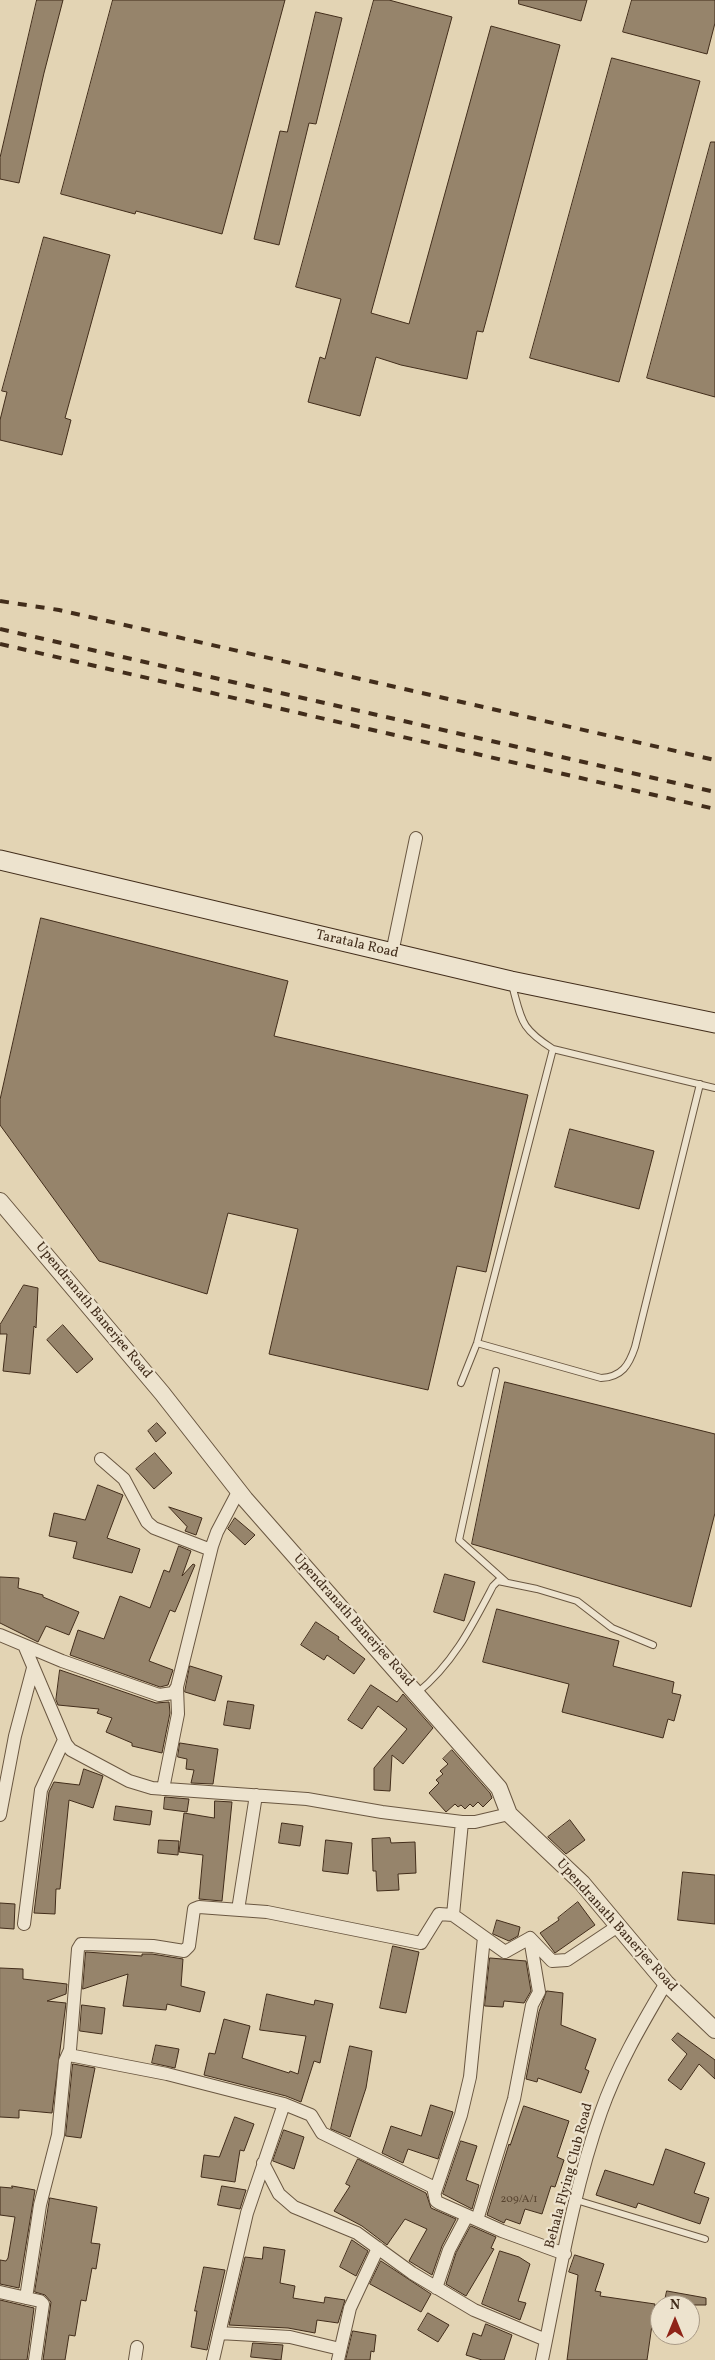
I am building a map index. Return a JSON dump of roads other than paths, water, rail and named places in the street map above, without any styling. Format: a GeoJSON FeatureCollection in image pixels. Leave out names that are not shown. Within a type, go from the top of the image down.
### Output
{"type":"FeatureCollection","features":[{"type":"Feature","properties":{"kind":"main road","name":"Taratala Road"},"geometry":{"type":"LineString","coordinates":[[0,860],[511,981],[715,1023]]}},
{"type":"Feature","properties":{"kind":"street"},"geometry":{"type":"LineString","coordinates":[[392,953],[416,838]]}},
{"type":"Feature","properties":{"kind":"street","name":"Upendranath Banerjee Road"},"geometry":{"type":"LineString","coordinates":[[2,1207],[162,1393],[238,1492],[499,1788],[509,1814],[582,1883],[666,1983],[715,2030]]}},
{"type":"Feature","properties":{"kind":"street"},"geometry":{"type":"LineString","coordinates":[[101,1459],[124,1479],[147,1522],[154,1528],[211,1550]]}},
{"type":"Feature","properties":{"kind":"street"},"geometry":{"type":"LineString","coordinates":[[163,1789],[178,1714],[177,1687],[211,1550],[217,1532],[238,1492]]}},
{"type":"Feature","properties":{"kind":"street"},"geometry":{"type":"LineString","coordinates":[[0,1634],[24,1645],[160,1695],[173,1693],[177,1687]]}},
{"type":"Feature","properties":{"kind":"street"},"geometry":{"type":"LineString","coordinates":[[24,1645],[64,1740],[71,1750],[130,1782],[152,1788],[307,1799],[382,1812],[462,1822],[475,1822],[509,1814]]}},
{"type":"Feature","properties":{"kind":"street"},"geometry":{"type":"LineString","coordinates":[[0,1815],[15,1736],[33,1668]]}},
{"type":"Feature","properties":{"kind":"street"},"geometry":{"type":"LineString","coordinates":[[24,1924],[41,1790],[64,1740]]}},
{"type":"Feature","properties":{"kind":"street"},"geometry":{"type":"LineString","coordinates":[[238,1910],[256,1795]]}},
{"type":"Feature","properties":{"kind":"street"},"geometry":{"type":"LineString","coordinates":[[452,1915],[462,1822]]}},
{"type":"Feature","properties":{"kind":"street"},"geometry":{"type":"LineString","coordinates":[[26,2298],[40,2205],[58,2135],[64,2064],[69,2055],[78,1949],[81,1944],[153,1946],[184,1951],[189,1946],[194,1909],[199,1907],[238,1910],[309,1920],[421,1942],[439,1914],[452,1915],[505,1952],[530,1938]]}},
{"type":"Feature","properties":{"kind":"street"},"geometry":{"type":"LineString","coordinates":[[530,1938],[552,1961],[559,1962],[567,1960],[618,1926]]}},
{"type":"Feature","properties":{"kind":"street"},"geometry":{"type":"LineString","coordinates":[[435,2192],[461,2115],[470,2077],[484,1937]]}},
{"type":"Feature","properties":{"kind":"street"},"geometry":{"type":"LineString","coordinates":[[436,2288],[450,2250],[472,2218],[514,2099],[532,2005],[539,1992],[530,1938]]}},
{"type":"Feature","properties":{"kind":"street","name":"Behala Flying Club Road"},"geometry":{"type":"LineString","coordinates":[[542,2360],[576,2200],[601,2112],[630,2044],[666,1983]]}},
{"type":"Feature","properties":{"kind":"street"},"geometry":{"type":"LineString","coordinates":[[69,2055],[184,2078],[284,2104],[311,2115],[322,2133],[433,2187],[436,2201],[472,2218],[565,2254]]}},
{"type":"Feature","properties":{"kind":"street"},"geometry":{"type":"LineString","coordinates":[[213,2360],[247,2213],[284,2104]]}},
{"type":"Feature","properties":{"kind":"street"},"geometry":{"type":"LineString","coordinates":[[263,2163],[279,2194],[294,2207],[356,2233],[436,2288],[474,2310],[546,2340]]}},
{"type":"Feature","properties":{"kind":"street"},"geometry":{"type":"LineString","coordinates":[[219,2334],[296,2338],[339,2355],[350,2308],[378,2248]]}},
{"type":"Feature","properties":{"kind":"street"},"geometry":{"type":"LineString","coordinates":[[0,2292],[40,2301],[43,2304],[35,2360]]}},
{"type":"Feature","properties":{"kind":"street"},"geometry":{"type":"LineString","coordinates":[[134,2360],[138,2347]]}},
{"type":"Feature","properties":{"kind":"lane"},"geometry":{"type":"LineString","coordinates":[[511,981],[521,1019],[531,1035],[553,1049],[715,1088]]}},
{"type":"Feature","properties":{"kind":"lane"},"geometry":{"type":"LineString","coordinates":[[461,1383],[477,1343],[553,1049]]}},
{"type":"Feature","properties":{"kind":"lane"},"geometry":{"type":"LineString","coordinates":[[477,1343],[601,1378],[612,1378],[630,1362],[700,1084]]}},
{"type":"Feature","properties":{"kind":"lane"},"geometry":{"type":"LineString","coordinates":[[496,1371],[459,1540],[509,1585]]}},
{"type":"Feature","properties":{"kind":"lane"},"geometry":{"type":"LineString","coordinates":[[417,1693],[450,1659],[469,1632],[495,1583],[498,1581],[509,1585],[537,1589],[577,1601],[612,1628],[653,1645]]}},
{"type":"Feature","properties":{"kind":"lane"},"geometry":{"type":"LineString","coordinates":[[576,2200],[705,2239]]}},
{"type":"Feature","properties":{"kind":"railway"},"geometry":{"type":"LineString","coordinates":[[0,601],[59,610],[715,760]]}},
{"type":"Feature","properties":{"kind":"railway"},"geometry":{"type":"LineString","coordinates":[[0,629],[715,792]]}},
{"type":"Feature","properties":{"kind":"railway"},"geometry":{"type":"LineString","coordinates":[[0,644],[715,809]]}}]}
